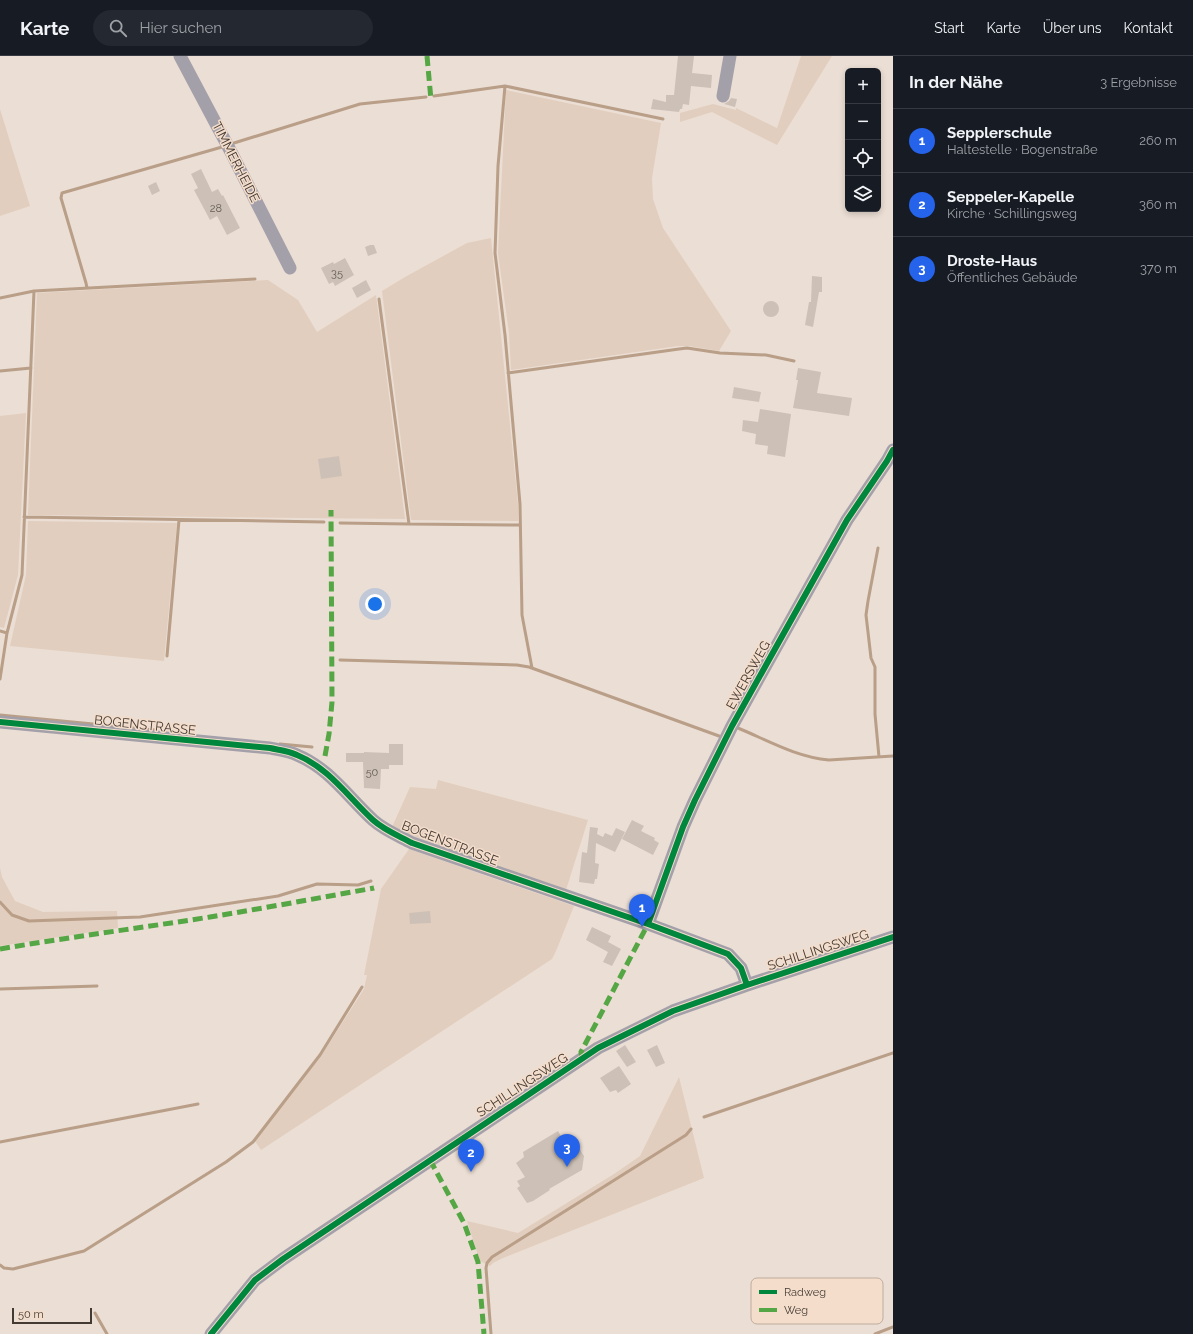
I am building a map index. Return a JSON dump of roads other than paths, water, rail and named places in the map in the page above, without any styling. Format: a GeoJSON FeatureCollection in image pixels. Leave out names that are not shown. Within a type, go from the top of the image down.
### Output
{"type":"FeatureCollection","features":[{"type":"Feature","properties":{"kind":"street","name":"TIMMERHEIDE"},"geometry":{"type":"LineString","coordinates":[[180,56],[290,268]]}},
{"type":"Feature","properties":{"kind":"street"},"geometry":{"type":"LineString","coordinates":[[722,96],[730,56]]}},
{"type":"Feature","properties":{"kind":"street","name":"EWERSWEG"},"geometry":{"type":"LineString","coordinates":[[648,924],[683,827],[732,726],[847,520],[893,450]]}},
{"type":"Feature","properties":{"kind":"street","name":"BOGENSTRASSE"},"geometry":{"type":"LineString","coordinates":[[0,722],[270,748],[297,754],[328,773],[374,820],[391,832],[412,843],[648,924],[728,954],[741,968],[747,985]]}},
{"type":"Feature","properties":{"kind":"street","name":"SCHILLINGSWEG"},"geometry":{"type":"LineString","coordinates":[[211,1334],[255,1280],[282,1259],[598,1048],[673,1011],[893,937]]}},
{"type":"Feature","properties":{"kind":"waterway"},"geometry":{"type":"LineString","coordinates":[[505,86],[498,166],[495,253],[505,335],[520,504],[522,615],[532,668]]}},
{"type":"Feature","properties":{"kind":"waterway"},"geometry":{"type":"LineString","coordinates":[[434,96],[505,86],[663,119]]}},
{"type":"Feature","properties":{"kind":"waterway"},"geometry":{"type":"LineString","coordinates":[[234,143],[360,104],[426,97]]}},
{"type":"Feature","properties":{"kind":"waterway"},"geometry":{"type":"LineString","coordinates":[[87,288],[61,198],[62,193],[222,147]]}},
{"type":"Feature","properties":{"kind":"waterway"},"geometry":{"type":"LineString","coordinates":[[0,298],[34,291],[255,279]]}},
{"type":"Feature","properties":{"kind":"waterway"},"geometry":{"type":"LineString","coordinates":[[0,679],[7,633],[22,575],[34,291]]}},
{"type":"Feature","properties":{"kind":"waterway"},"geometry":{"type":"LineString","coordinates":[[379,299],[409,524],[520,525]]}},
{"type":"Feature","properties":{"kind":"waterway"},"geometry":{"type":"LineString","coordinates":[[508,373],[687,348],[720,353],[766,355],[794,361]]}},
{"type":"Feature","properties":{"kind":"waterway"},"geometry":{"type":"LineString","coordinates":[[0,371],[31,368]]}},
{"type":"Feature","properties":{"kind":"waterway"},"geometry":{"type":"LineString","coordinates":[[24,517],[324,522]]}},
{"type":"Feature","properties":{"kind":"waterway"},"geometry":{"type":"LineString","coordinates":[[167,656],[179,520]]}},
{"type":"Feature","properties":{"kind":"waterway"},"geometry":{"type":"LineString","coordinates":[[340,523],[409,524]]}},
{"type":"Feature","properties":{"kind":"waterway"},"geometry":{"type":"LineString","coordinates":[[878,548],[866,615],[871,658],[875,667],[875,714],[879,757]]}},
{"type":"Feature","properties":{"kind":"waterway"},"geometry":{"type":"LineString","coordinates":[[0,631],[7,633]]}},
{"type":"Feature","properties":{"kind":"waterway"},"geometry":{"type":"LineString","coordinates":[[340,660],[517,665],[529,667],[719,736]]}},
{"type":"Feature","properties":{"kind":"waterway"},"geometry":{"type":"LineString","coordinates":[[0,715],[155,730]]}},
{"type":"Feature","properties":{"kind":"waterway"},"geometry":{"type":"LineString","coordinates":[[738,728],[793,752],[817,758],[829,760],[893,756]]}},
{"type":"Feature","properties":{"kind":"waterway"},"geometry":{"type":"LineString","coordinates":[[280,744],[312,747]]}},
{"type":"Feature","properties":{"kind":"waterway"},"geometry":{"type":"LineString","coordinates":[[0,902],[12,915],[29,921],[140,917],[278,896],[317,884],[358,885],[371,881]]}},
{"type":"Feature","properties":{"kind":"waterway"},"geometry":{"type":"LineString","coordinates":[[0,989],[97,986]]}},
{"type":"Feature","properties":{"kind":"waterway"},"geometry":{"type":"LineString","coordinates":[[0,1265],[4,1268],[13,1269],[84,1251],[226,1162],[253,1142],[320,1055],[362,987]]}},
{"type":"Feature","properties":{"kind":"waterway"},"geometry":{"type":"LineString","coordinates":[[704,1117],[893,1053]]}},
{"type":"Feature","properties":{"kind":"waterway"},"geometry":{"type":"LineString","coordinates":[[0,1142],[198,1104]]}},
{"type":"Feature","properties":{"kind":"waterway"},"geometry":{"type":"LineString","coordinates":[[491,1334],[486,1268],[487,1263],[492,1257],[686,1135],[691,1129]]}},
{"type":"Feature","properties":{"kind":"waterway"},"geometry":{"type":"LineString","coordinates":[[95,1313],[107,1334]]}},
{"type":"Feature","properties":{"kind":"waterway"},"geometry":{"type":"LineString","coordinates":[[875,1334],[893,1327]]}},
{"type":"Feature","properties":{"kind":"place","name":"Sepplerschule"},"geometry":{"type":"Point","coordinates":[642,927]}},
{"type":"Feature","properties":{"kind":"place","name":"Droste-Haus"},"geometry":{"type":"Point","coordinates":[567,1167]}},
{"type":"Feature","properties":{"kind":"place","name":"Seppeler-Kapelle"},"geometry":{"type":"Point","coordinates":[471,1172]}}]}
